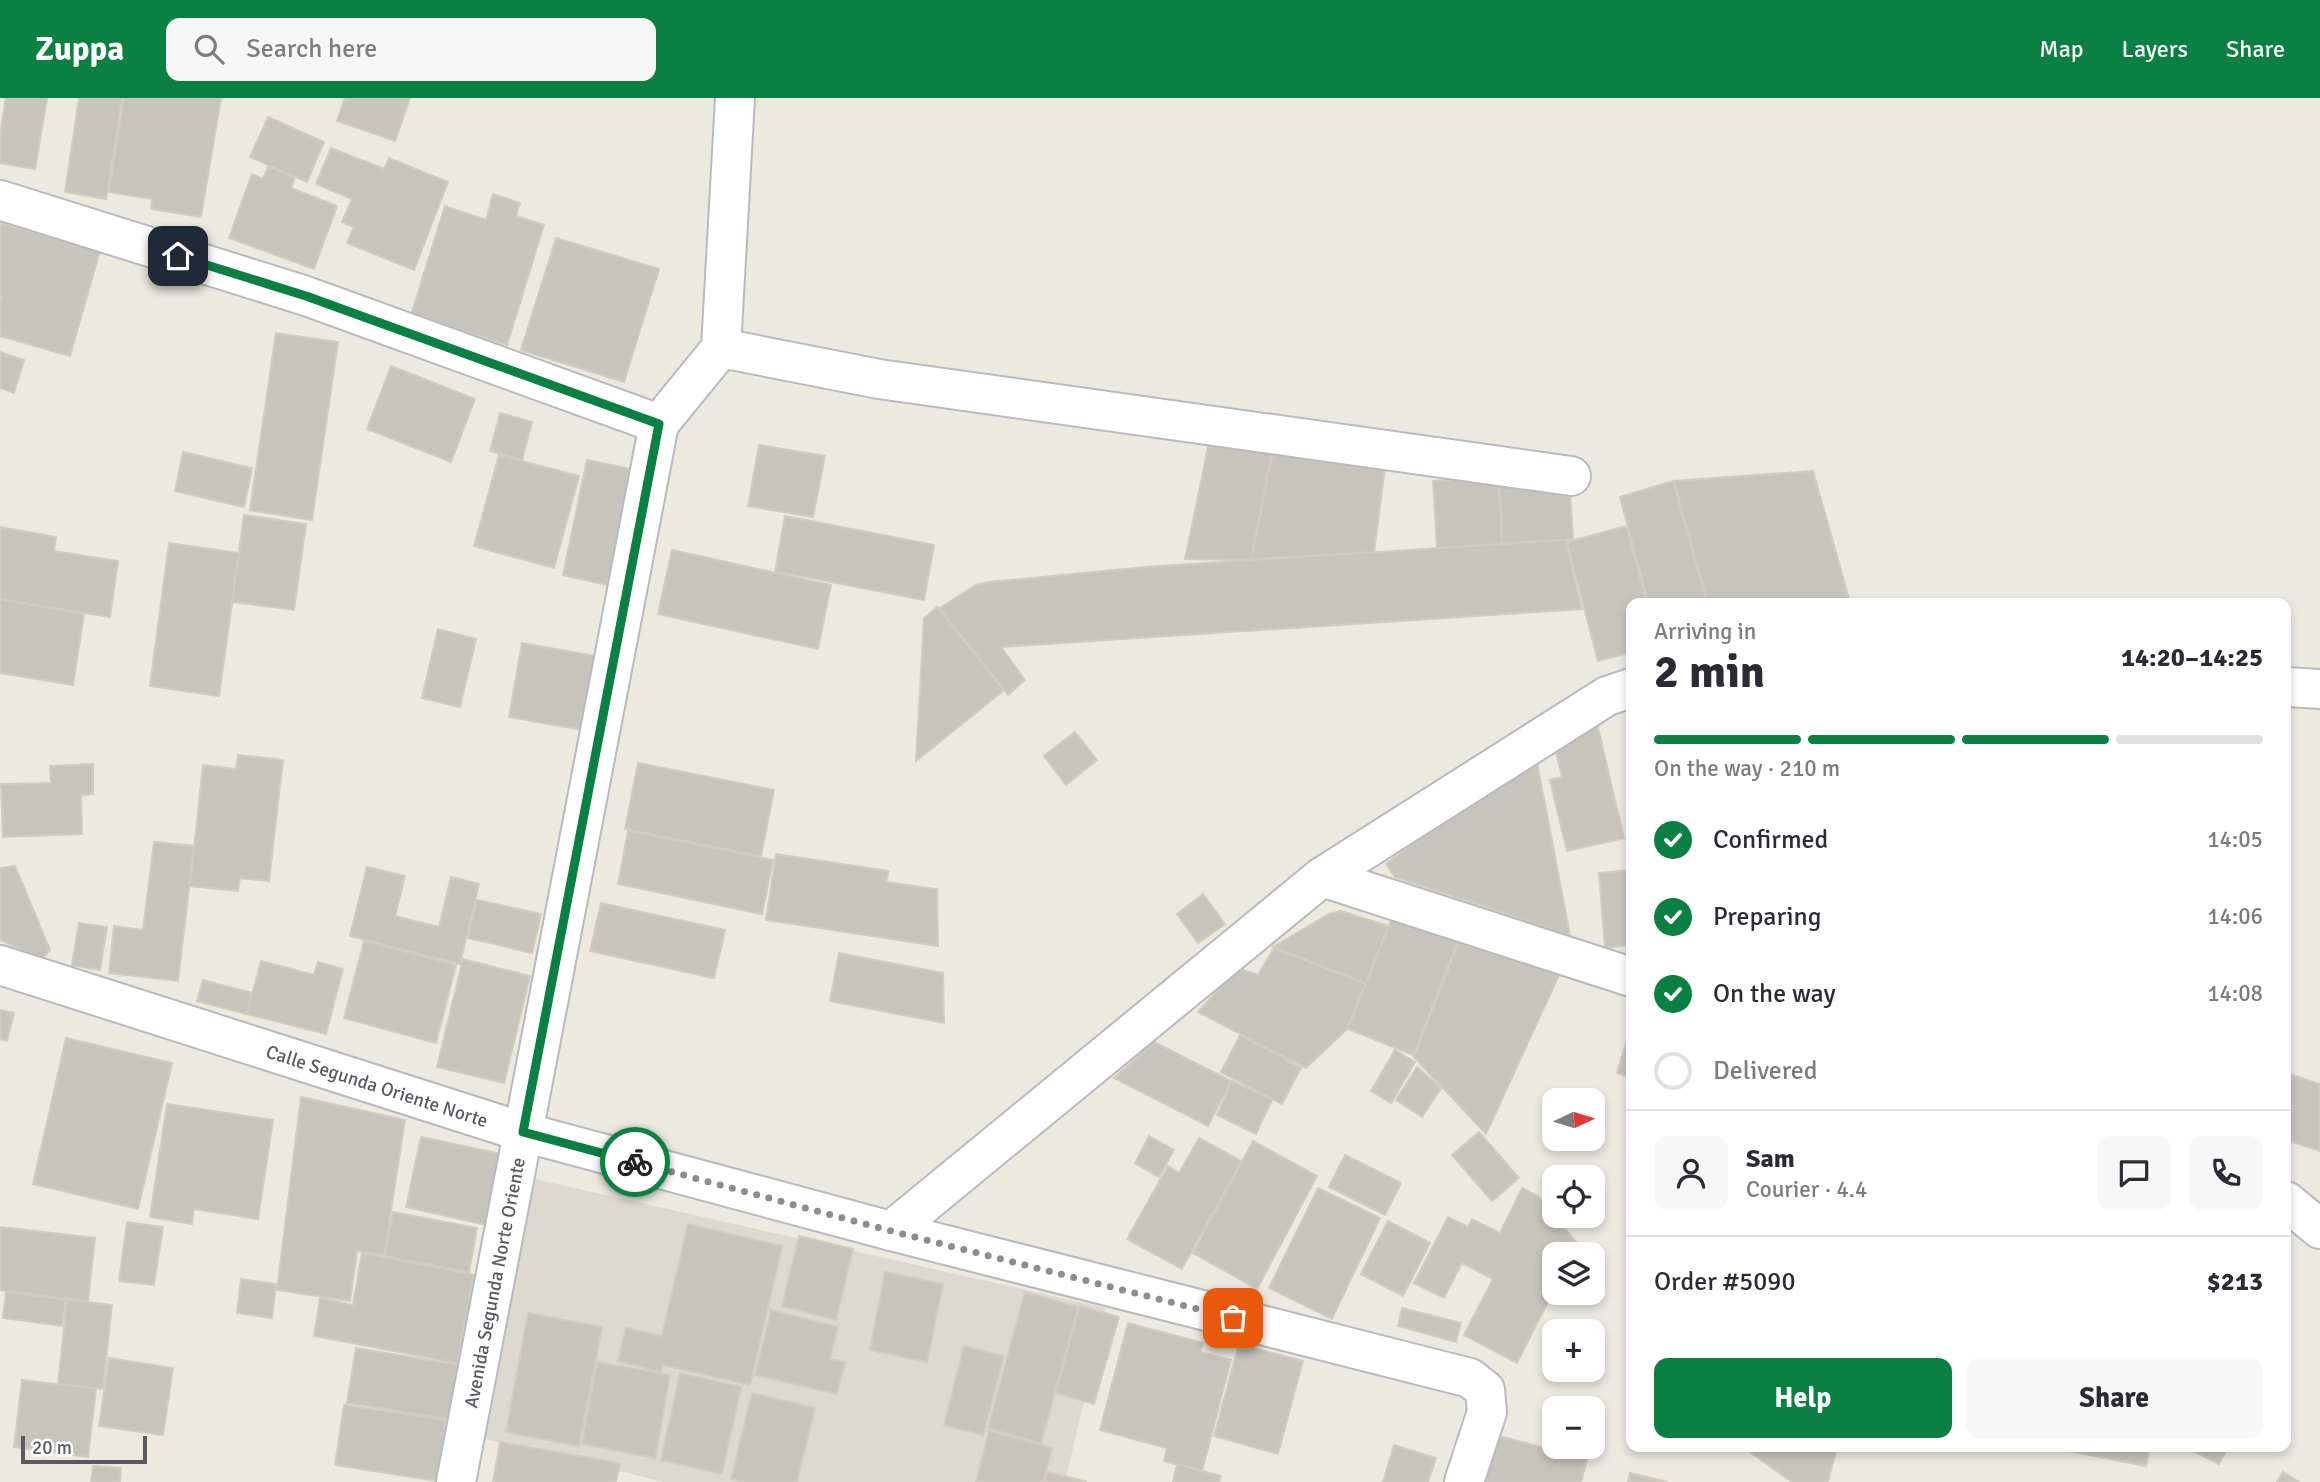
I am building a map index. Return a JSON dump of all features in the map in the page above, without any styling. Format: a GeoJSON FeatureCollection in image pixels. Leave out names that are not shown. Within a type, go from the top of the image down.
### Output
{"type":"FeatureCollection","features":[{"type":"Feature","properties":{"kind":"street"},"geometry":{"type":"LineString","coordinates":[[0,200],[306,296],[659,424],[721,348],[735,98]]}},
{"type":"Feature","properties":{"kind":"street"},"geometry":{"type":"LineString","coordinates":[[721,348],[878,379],[1571,476]]}},
{"type":"Feature","properties":{"kind":"street","name":"Avenida Segunda Norte Oriente"},"geometry":{"type":"LineString","coordinates":[[456,1482],[659,424]]}},
{"type":"Feature","properties":{"kind":"street"},"geometry":{"type":"LineString","coordinates":[[2291,687],[2320,689]]}},
{"type":"Feature","properties":{"kind":"street"},"geometry":{"type":"LineString","coordinates":[[891,1231],[1322,877],[1607,696],[1626,690]]}},
{"type":"Feature","properties":{"kind":"street"},"geometry":{"type":"LineString","coordinates":[[1322,877],[1626,975]]}},
{"type":"Feature","properties":{"kind":"street","name":"Calle Segunda Oriente Norte"},"geometry":{"type":"LineString","coordinates":[[0,965],[523,1132],[891,1231],[1470,1378],[1485,1390],[1487,1412],[1464,1482]]}},
{"type":"Feature","properties":{"kind":"street"},"geometry":{"type":"LineString","coordinates":[[2291,1205],[2320,1229]]}},
{"type":"Feature","properties":{"kind":"shaded area"},"geometry":{"type":"Polygon","coordinates":[[[526,1177],[1106,1308],[1065,1482],[665,1482],[477,1437],[526,1177]]]}},
{"type":"Feature","properties":{"kind":"building"},"geometry":{"type":"Polygon","coordinates":[[[6,98],[47,98],[35,169],[0,163],[0,134],[6,98]]]}},
{"type":"Feature","properties":{"kind":"building"},"geometry":{"type":"Polygon","coordinates":[[[79,98],[122,98],[106,199],[65,192],[79,98]]]}},
{"type":"Feature","properties":{"kind":"building"},"geometry":{"type":"Polygon","coordinates":[[[124,98],[221,98],[201,217],[151,209],[152,199],[109,192],[124,98]]]}},
{"type":"Feature","properties":{"kind":"building"},"geometry":{"type":"Polygon","coordinates":[[[345,98],[410,98],[395,141],[337,121],[345,98]]]}},
{"type":"Feature","properties":{"kind":"building"},"geometry":{"type":"Polygon","coordinates":[[[268,117],[324,142],[307,182],[250,157],[268,117]]]}},
{"type":"Feature","properties":{"kind":"building"},"geometry":{"type":"Polygon","coordinates":[[[331,148],[384,169],[389,158],[448,182],[414,270],[347,243],[354,227],[342,222],[352,199],[316,184],[331,148]]]}},
{"type":"Feature","properties":{"kind":"building"},"geometry":{"type":"Polygon","coordinates":[[[268,167],[295,177],[291,188],[337,206],[314,269],[229,238],[252,174],[263,179],[268,167]]]}},
{"type":"Feature","properties":{"kind":"building"},"geometry":{"type":"Polygon","coordinates":[[[493,194],[520,203],[516,216],[544,225],[507,345],[411,315],[445,206],[486,220],[493,194]]]}},
{"type":"Feature","properties":{"kind":"building"},"geometry":{"type":"Polygon","coordinates":[[[0,223],[100,251],[70,356],[0,336],[0,223]]]}},
{"type":"Feature","properties":{"kind":"building"},"geometry":{"type":"Polygon","coordinates":[[[556,238],[659,269],[624,382],[521,350],[556,238]]]}},
{"type":"Feature","properties":{"kind":"building"},"geometry":{"type":"Polygon","coordinates":[[[276,333],[338,342],[312,520],[250,510],[276,333]]]}},
{"type":"Feature","properties":{"kind":"building"},"geometry":{"type":"Polygon","coordinates":[[[0,352],[24,360],[14,393],[0,388],[0,352]]]}},
{"type":"Feature","properties":{"kind":"building"},"geometry":{"type":"Polygon","coordinates":[[[391,366],[475,399],[451,462],[367,429],[391,366]]]}},
{"type":"Feature","properties":{"kind":"building"},"geometry":{"type":"Polygon","coordinates":[[[500,413],[532,422],[522,460],[490,451],[500,413]]]}},
{"type":"Feature","properties":{"kind":"building"},"geometry":{"type":"Polygon","coordinates":[[[1211,433],[1273,445],[1251,560],[1185,559],[1211,433]]]}},
{"type":"Feature","properties":{"kind":"building"},"geometry":{"type":"Polygon","coordinates":[[[1275,442],[1387,453],[1374,552],[1251,559],[1275,442]]]}},
{"type":"Feature","properties":{"kind":"building"},"geometry":{"type":"Polygon","coordinates":[[[759,445],[825,456],[813,517],[748,506],[759,445]]]}},
{"type":"Feature","properties":{"kind":"building"},"geometry":{"type":"Polygon","coordinates":[[[183,452],[252,468],[244,507],[175,491],[183,452]]]}},
{"type":"Feature","properties":{"kind":"building"},"geometry":{"type":"Polygon","coordinates":[[[499,455],[579,476],[554,568],[474,546],[499,455]]]}},
{"type":"Feature","properties":{"kind":"building"},"geometry":{"type":"Polygon","coordinates":[[[587,460],[631,469],[607,585],[563,575],[587,460]]]}},
{"type":"Feature","properties":{"kind":"building"},"geometry":{"type":"Polygon","coordinates":[[[1813,471],[1849,598],[1706,598],[1674,481],[1813,471]]]}},
{"type":"Feature","properties":{"kind":"building"},"geometry":{"type":"Polygon","coordinates":[[[1498,476],[1502,544],[1437,548],[1433,481],[1498,476]]]}},
{"type":"Feature","properties":{"kind":"building"},"geometry":{"type":"Polygon","coordinates":[[[1673,481],[1705,598],[1647,598],[1620,497],[1673,481]]]}},
{"type":"Feature","properties":{"kind":"building"},"geometry":{"type":"Polygon","coordinates":[[[1535,482],[1536,492],[1570,490],[1573,539],[1502,543],[1500,484],[1535,482]]]}},
{"type":"Feature","properties":{"kind":"building"},"geometry":{"type":"Polygon","coordinates":[[[244,515],[306,524],[294,610],[232,602],[244,515]]]}},
{"type":"Feature","properties":{"kind":"building"},"geometry":{"type":"Polygon","coordinates":[[[785,516],[934,545],[924,600],[775,571],[785,516]]]}},
{"type":"Feature","properties":{"kind":"building"},"geometry":{"type":"Polygon","coordinates":[[[1626,526],[1645,598],[1626,598],[1626,653],[1598,661],[1567,542],[1626,526]]]}},
{"type":"Feature","properties":{"kind":"building"},"geometry":{"type":"Polygon","coordinates":[[[0,527],[56,537],[54,551],[118,561],[110,617],[0,599],[0,527]]]}},
{"type":"Feature","properties":{"kind":"building"},"geometry":{"type":"Polygon","coordinates":[[[1565,540],[1582,609],[1001,647],[1025,680],[1008,695],[940,608],[976,585],[989,582],[1145,567],[1565,540]]]}},
{"type":"Feature","properties":{"kind":"building"},"geometry":{"type":"Polygon","coordinates":[[[169,543],[239,553],[219,696],[150,686],[169,543]]]}},
{"type":"Feature","properties":{"kind":"building"},"geometry":{"type":"Polygon","coordinates":[[[672,550],[831,585],[818,649],[658,614],[672,550]]]}},
{"type":"Feature","properties":{"kind":"building"},"geometry":{"type":"Polygon","coordinates":[[[0,600],[84,614],[73,685],[0,673],[0,600]]]}},
{"type":"Feature","properties":{"kind":"building"},"geometry":{"type":"Polygon","coordinates":[[[937,607],[1004,690],[916,761],[924,618],[937,607]]]}},
{"type":"Feature","properties":{"kind":"building"},"geometry":{"type":"Polygon","coordinates":[[[438,629],[476,639],[460,707],[422,698],[438,629]]]}},
{"type":"Feature","properties":{"kind":"building"},"geometry":{"type":"Polygon","coordinates":[[[522,643],[595,656],[583,730],[509,717],[522,643]]]}},
{"type":"Feature","properties":{"kind":"building"},"geometry":{"type":"Polygon","coordinates":[[[1597,724],[1624,838],[1567,851],[1550,780],[1562,777],[1552,735],[1597,724]]]}},
{"type":"Feature","properties":{"kind":"building"},"geometry":{"type":"Polygon","coordinates":[[[1075,732],[1097,760],[1066,785],[1044,756],[1075,732]]]}},
{"type":"Feature","properties":{"kind":"building"},"geometry":{"type":"Polygon","coordinates":[[[1535,752],[1570,935],[1395,877],[1386,864],[1535,752]]]}},
{"type":"Feature","properties":{"kind":"building"},"geometry":{"type":"Polygon","coordinates":[[[238,755],[283,760],[269,881],[240,878],[238,891],[190,886],[203,765],[236,769],[238,755]]]}},
{"type":"Feature","properties":{"kind":"building"},"geometry":{"type":"Polygon","coordinates":[[[638,763],[774,790],[761,856],[625,829],[638,763]]]}},
{"type":"Feature","properties":{"kind":"building"},"geometry":{"type":"Polygon","coordinates":[[[93,764],[93,794],[81,795],[82,834],[3,837],[1,784],[51,783],[50,766],[93,764]]]}},
{"type":"Feature","properties":{"kind":"building"},"geometry":{"type":"Polygon","coordinates":[[[628,831],[773,860],[762,914],[618,884],[628,831]]]}},
{"type":"Feature","properties":{"kind":"building"},"geometry":{"type":"Polygon","coordinates":[[[154,842],[194,846],[178,981],[109,973],[114,926],[143,930],[154,842]]]}},
{"type":"Feature","properties":{"kind":"building"},"geometry":{"type":"Polygon","coordinates":[[[776,854],[889,871],[886,882],[937,889],[938,946],[766,920],[776,854]]]}},
{"type":"Feature","properties":{"kind":"building"},"geometry":{"type":"Polygon","coordinates":[[[15,866],[50,950],[42,959],[0,940],[0,868],[15,866]]]}},
{"type":"Feature","properties":{"kind":"building"},"geometry":{"type":"Polygon","coordinates":[[[367,867],[405,876],[395,916],[439,927],[451,877],[479,884],[460,964],[350,936],[367,867]]]}},
{"type":"Feature","properties":{"kind":"building"},"geometry":{"type":"Polygon","coordinates":[[[1626,870],[1626,946],[1605,948],[1599,873],[1626,870]]]}},
{"type":"Feature","properties":{"kind":"building"},"geometry":{"type":"Polygon","coordinates":[[[1203,894],[1225,924],[1198,943],[1177,914],[1203,894]]]}},
{"type":"Feature","properties":{"kind":"building"},"geometry":{"type":"Polygon","coordinates":[[[477,900],[541,914],[532,953],[468,938],[477,900]]]}},
{"type":"Feature","properties":{"kind":"building"},"geometry":{"type":"Polygon","coordinates":[[[601,903],[725,930],[714,978],[590,951],[601,903]]]}},
{"type":"Feature","properties":{"kind":"building"},"geometry":{"type":"Polygon","coordinates":[[[1341,911],[1388,926],[1366,983],[1273,947],[1329,914],[1341,911]]]}},
{"type":"Feature","properties":{"kind":"building"},"geometry":{"type":"Polygon","coordinates":[[[1395,911],[1459,937],[1413,1055],[1348,1029],[1395,911]]]}},
{"type":"Feature","properties":{"kind":"building"},"geometry":{"type":"Polygon","coordinates":[[[79,923],[107,927],[100,970],[72,965],[79,923]]]}},
{"type":"Feature","properties":{"kind":"building"},"geometry":{"type":"Polygon","coordinates":[[[1461,937],[1561,971],[1486,1134],[1414,1057],[1461,937]]]}},
{"type":"Feature","properties":{"kind":"building"},"geometry":{"type":"Polygon","coordinates":[[[364,941],[456,965],[436,1043],[344,1018],[364,941]]]}},
{"type":"Feature","properties":{"kind":"building"},"geometry":{"type":"Polygon","coordinates":[[[1274,948],[1365,984],[1346,1030],[1306,1068],[1198,1012],[1238,968],[1258,975],[1274,948]]]}},
{"type":"Feature","properties":{"kind":"building"},"geometry":{"type":"Polygon","coordinates":[[[839,953],[943,973],[944,1023],[830,1001],[839,953]]]}},
{"type":"Feature","properties":{"kind":"building"},"geometry":{"type":"Polygon","coordinates":[[[463,959],[530,976],[504,1083],[437,1067],[463,959]]]}},
{"type":"Feature","properties":{"kind":"building"},"geometry":{"type":"Polygon","coordinates":[[[261,961],[314,975],[318,962],[343,969],[326,1034],[247,1014],[261,961]]]}},
{"type":"Feature","properties":{"kind":"building"},"geometry":{"type":"Polygon","coordinates":[[[203,980],[252,993],[246,1014],[197,1001],[203,980]]]}},
{"type":"Feature","properties":{"kind":"building"},"geometry":{"type":"Polygon","coordinates":[[[0,1010],[14,1013],[7,1041],[0,1039],[0,1010]]]}},
{"type":"Feature","properties":{"kind":"building"},"geometry":{"type":"Polygon","coordinates":[[[1240,1035],[1301,1068],[1282,1104],[1221,1072],[1240,1035]]]}},
{"type":"Feature","properties":{"kind":"building"},"geometry":{"type":"Polygon","coordinates":[[[66,1038],[172,1063],[138,1209],[33,1184],[66,1038]]]}},
{"type":"Feature","properties":{"kind":"building"},"geometry":{"type":"Polygon","coordinates":[[[1154,1042],[1231,1081],[1208,1126],[1114,1078],[1154,1042]]]}},
{"type":"Feature","properties":{"kind":"building"},"geometry":{"type":"Polygon","coordinates":[[[1626,1043],[1626,1076],[1617,1073],[1626,1043]]]}},
{"type":"Feature","properties":{"kind":"building"},"geometry":{"type":"Polygon","coordinates":[[[1395,1050],[1415,1062],[1391,1103],[1371,1091],[1395,1050]]]}},
{"type":"Feature","properties":{"kind":"building"},"geometry":{"type":"Polygon","coordinates":[[[1417,1067],[1441,1088],[1422,1117],[1396,1100],[1417,1067]]]}},
{"type":"Feature","properties":{"kind":"building"},"geometry":{"type":"Polygon","coordinates":[[[2291,1075],[2320,1084],[2320,1151],[2291,1142],[2291,1075]]]}},
{"type":"Feature","properties":{"kind":"building"},"geometry":{"type":"Polygon","coordinates":[[[1232,1081],[1272,1100],[1256,1134],[1217,1115],[1232,1081]]]}},
{"type":"Feature","properties":{"kind":"building"},"geometry":{"type":"Polygon","coordinates":[[[301,1097],[405,1120],[384,1255],[357,1251],[350,1301],[277,1290],[301,1097]]]}},
{"type":"Feature","properties":{"kind":"building"},"geometry":{"type":"Polygon","coordinates":[[[167,1104],[273,1120],[258,1219],[194,1209],[192,1224],[150,1217],[167,1104]]]}},
{"type":"Feature","properties":{"kind":"building"},"geometry":{"type":"Polygon","coordinates":[[[1479,1132],[1519,1178],[1492,1201],[1452,1155],[1479,1132]]]}},
{"type":"Feature","properties":{"kind":"building"},"geometry":{"type":"Polygon","coordinates":[[[1149,1136],[1174,1150],[1159,1177],[1135,1163],[1149,1136]]]}},
{"type":"Feature","properties":{"kind":"building"},"geometry":{"type":"Polygon","coordinates":[[[421,1137],[506,1155],[491,1226],[406,1207],[421,1137]]]}},
{"type":"Feature","properties":{"kind":"building"},"geometry":{"type":"Polygon","coordinates":[[[1199,1138],[1241,1161],[1182,1269],[1127,1239],[1168,1166],[1179,1173],[1199,1138]]]}},
{"type":"Feature","properties":{"kind":"building"},"geometry":{"type":"Polygon","coordinates":[[[1253,1141],[1317,1176],[1257,1289],[1193,1253],[1253,1141]]]}},
{"type":"Feature","properties":{"kind":"building"},"geometry":{"type":"Polygon","coordinates":[[[1345,1155],[1401,1183],[1385,1215],[1329,1187],[1345,1155]]]}},
{"type":"Feature","properties":{"kind":"building"},"geometry":{"type":"Polygon","coordinates":[[[1318,1188],[1380,1218],[1332,1319],[1269,1288],[1318,1188]]]}},
{"type":"Feature","properties":{"kind":"building"},"geometry":{"type":"Polygon","coordinates":[[[1522,1188],[1542,1201],[1542,1228],[1565,1228],[1576,1242],[1542,1242],[1542,1305],[1546,1305],[1517,1363],[1464,1335],[1493,1279],[1462,1263],[1444,1298],[1414,1283],[1448,1217],[1468,1227],[1472,1219],[1500,1233],[1522,1188]]]}},
{"type":"Feature","properties":{"kind":"building"},"geometry":{"type":"Polygon","coordinates":[[[393,1212],[477,1228],[469,1272],[385,1256],[393,1212]]]}},
{"type":"Feature","properties":{"kind":"building"},"geometry":{"type":"Polygon","coordinates":[[[1388,1221],[1430,1243],[1403,1296],[1361,1274],[1388,1221]]]}},
{"type":"Feature","properties":{"kind":"building"},"geometry":{"type":"Polygon","coordinates":[[[127,1222],[163,1227],[154,1285],[119,1281],[127,1222]]]}},
{"type":"Feature","properties":{"kind":"building"},"geometry":{"type":"Polygon","coordinates":[[[688,1224],[782,1246],[750,1385],[663,1365],[661,1372],[618,1361],[626,1328],[662,1336],[688,1224]]]}},
{"type":"Feature","properties":{"kind":"building"},"geometry":{"type":"Polygon","coordinates":[[[0,1227],[95,1238],[88,1301],[0,1290],[0,1227]]]}},
{"type":"Feature","properties":{"kind":"building"},"geometry":{"type":"Polygon","coordinates":[[[799,1236],[853,1249],[836,1320],[782,1306],[799,1236]]]}},
{"type":"Feature","properties":{"kind":"building"},"geometry":{"type":"Polygon","coordinates":[[[362,1253],[474,1275],[457,1363],[314,1336],[320,1298],[353,1305],[362,1253]]]}},
{"type":"Feature","properties":{"kind":"building"},"geometry":{"type":"Polygon","coordinates":[[[885,1272],[943,1284],[927,1362],[870,1350],[885,1272]]]}},
{"type":"Feature","properties":{"kind":"building"},"geometry":{"type":"Polygon","coordinates":[[[241,1279],[276,1284],[272,1318],[237,1313],[241,1279]]]}},
{"type":"Feature","properties":{"kind":"building"},"geometry":{"type":"Polygon","coordinates":[[[6,1292],[66,1300],[62,1326],[3,1318],[6,1292]]]}},
{"type":"Feature","properties":{"kind":"building"},"geometry":{"type":"Polygon","coordinates":[[[1025,1292],[1078,1307],[1041,1443],[988,1428],[1025,1292]]]}},
{"type":"Feature","properties":{"kind":"building"},"geometry":{"type":"Polygon","coordinates":[[[67,1300],[112,1305],[103,1389],[58,1384],[67,1300]]]}},
{"type":"Feature","properties":{"kind":"building"},"geometry":{"type":"Polygon","coordinates":[[[1080,1306],[1119,1317],[1094,1404],[1056,1393],[1080,1306]]]}},
{"type":"Feature","properties":{"kind":"building"},"geometry":{"type":"Polygon","coordinates":[[[1402,1308],[1461,1323],[1456,1342],[1398,1326],[1402,1308]]]}},
{"type":"Feature","properties":{"kind":"building"},"geometry":{"type":"Polygon","coordinates":[[[771,1310],[838,1327],[830,1359],[845,1362],[837,1394],[755,1375],[771,1310]]]}},
{"type":"Feature","properties":{"kind":"building"},"geometry":{"type":"Polygon","coordinates":[[[528,1313],[602,1327],[579,1446],[506,1432],[528,1313]]]}},
{"type":"Feature","properties":{"kind":"building"},"geometry":{"type":"Polygon","coordinates":[[[1128,1323],[1203,1343],[1200,1352],[1231,1360],[1202,1471],[1164,1461],[1167,1448],[1100,1430],[1128,1323]]]}},
{"type":"Feature","properties":{"kind":"building"},"geometry":{"type":"Polygon","coordinates":[[[1239,1344],[1303,1361],[1278,1454],[1214,1436],[1239,1344]]]}},
{"type":"Feature","properties":{"kind":"building"},"geometry":{"type":"Polygon","coordinates":[[[964,1346],[1004,1356],[983,1435],[944,1425],[964,1346]]]}},
{"type":"Feature","properties":{"kind":"building"},"geometry":{"type":"Polygon","coordinates":[[[356,1348],[458,1365],[449,1419],[347,1403],[356,1348]]]}},
{"type":"Feature","properties":{"kind":"building"},"geometry":{"type":"Polygon","coordinates":[[[109,1358],[173,1368],[163,1435],[99,1426],[109,1358]]]}},
{"type":"Feature","properties":{"kind":"building"},"geometry":{"type":"Polygon","coordinates":[[[597,1362],[670,1375],[655,1458],[582,1444],[597,1362]]]}},
{"type":"Feature","properties":{"kind":"building"},"geometry":{"type":"Polygon","coordinates":[[[680,1373],[741,1387],[722,1474],[661,1460],[680,1373]]]}},
{"type":"Feature","properties":{"kind":"building"},"geometry":{"type":"Polygon","coordinates":[[[22,1380],[96,1389],[88,1457],[14,1447],[22,1380]]]}},
{"type":"Feature","properties":{"kind":"building"},"geometry":{"type":"Polygon","coordinates":[[[752,1393],[815,1408],[797,1482],[744,1482],[731,1479],[752,1393]]]}},
{"type":"Feature","properties":{"kind":"building"},"geometry":{"type":"Polygon","coordinates":[[[344,1405],[446,1420],[437,1481],[335,1465],[344,1405]]]}},
{"type":"Feature","properties":{"kind":"building"},"geometry":{"type":"Polygon","coordinates":[[[989,1431],[1052,1448],[1043,1482],[976,1482],[989,1431]]]}},
{"type":"Feature","properties":{"kind":"building"},"geometry":{"type":"Polygon","coordinates":[[[1495,1435],[1542,1447],[1542,1459],[1587,1459],[1581,1482],[1482,1482],[1495,1435]]]}},
{"type":"Feature","properties":{"kind":"building"},"geometry":{"type":"Polygon","coordinates":[[[500,1442],[620,1463],[616,1482],[493,1482],[500,1442]]]}},
{"type":"Feature","properties":{"kind":"building"},"geometry":{"type":"Polygon","coordinates":[[[1394,1445],[1436,1458],[1428,1482],[1383,1482],[1394,1445]]]}},
{"type":"Feature","properties":{"kind":"building"},"geometry":{"type":"Polygon","coordinates":[[[1750,1452],[1836,1452],[1828,1482],[1792,1482],[1750,1452]]]}},
{"type":"Feature","properties":{"kind":"building"},"geometry":{"type":"Polygon","coordinates":[[[2075,1452],[2149,1452],[2146,1466],[2075,1452]]]}},
{"type":"Feature","properties":{"kind":"building"},"geometry":{"type":"Polygon","coordinates":[[[2195,1452],[2225,1452],[2219,1464],[2195,1452]]]}},
{"type":"Feature","properties":{"kind":"building"},"geometry":{"type":"Polygon","coordinates":[[[1177,1464],[1221,1476],[1219,1482],[1173,1482],[1177,1464]]]}},
{"type":"Feature","properties":{"kind":"building"},"geometry":{"type":"Polygon","coordinates":[[[93,1466],[121,1468],[120,1482],[91,1482],[93,1466]]]}},
{"type":"Feature","properties":{"kind":"building"},"geometry":{"type":"Polygon","coordinates":[[[1048,1472],[1087,1482],[1045,1482],[1048,1472]]]}},
{"type":"Feature","properties":{"kind":"building"},"geometry":{"type":"Polygon","coordinates":[[[2283,1472],[2299,1482],[2277,1482],[2283,1472]]]}},
{"type":"Feature","properties":{"kind":"building"},"geometry":{"type":"Polygon","coordinates":[[[1630,1473],[1668,1482],[1628,1482],[1630,1473]]]}},
{"type":"Feature","properties":{"kind":"way so far"},"geometry":{"type":"LineString","coordinates":[[635,1162],[891,1231],[1233,1318]]}},
{"type":"Feature","properties":{"kind":"route"},"geometry":{"type":"LineString","coordinates":[[178,256],[306,296],[659,424],[523,1132],[635,1162]]}}]}
